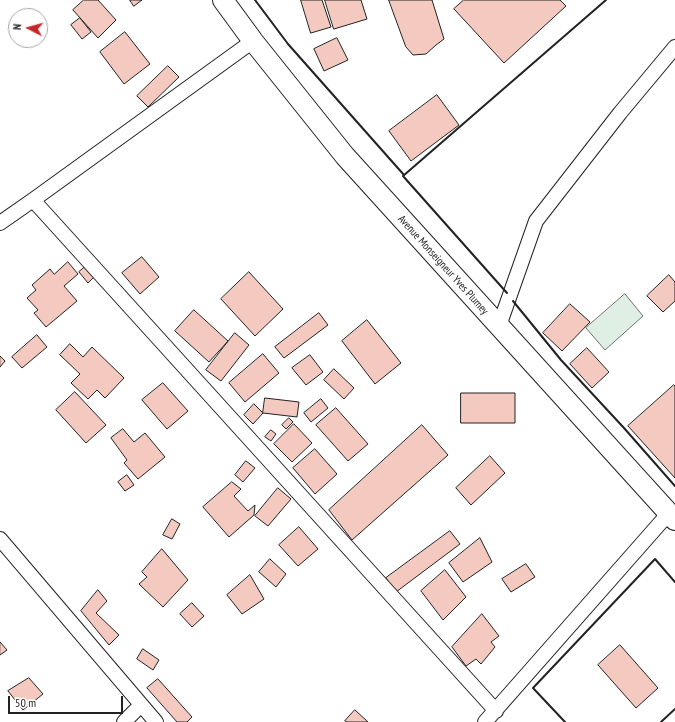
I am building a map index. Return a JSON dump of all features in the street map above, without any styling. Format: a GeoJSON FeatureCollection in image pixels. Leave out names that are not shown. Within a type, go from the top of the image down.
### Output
{"type":"FeatureCollection","features":[{"type":"Feature","properties":{"kind":"main road","name":"Avenue Monseigneur Yves Plumey"},"geometry":{"type":"LineString","coordinates":[[223,0],[253,41],[344,156],[672,517]]}},
{"type":"Feature","properties":{"kind":"street"},"geometry":{"type":"LineString","coordinates":[[0,223],[253,41]]}},
{"type":"Feature","properties":{"kind":"street"},"geometry":{"type":"LineString","coordinates":[[499,326],[536,221],[620,113],[675,47]]}},
{"type":"Feature","properties":{"kind":"street"},"geometry":{"type":"LineString","coordinates":[[33,200],[496,710]]}},
{"type":"Feature","properties":{"kind":"street"},"geometry":{"type":"LineString","coordinates":[[485,722],[672,517]]}},
{"type":"Feature","properties":{"kind":"street"},"geometry":{"type":"LineString","coordinates":[[0,538],[140,705],[156,722]]}},
{"type":"Feature","properties":{"kind":"street"},"geometry":{"type":"LineString","coordinates":[[124,722],[140,705]]}},
{"type":"Feature","properties":{"kind":"green space"},"geometry":{"type":"Polygon","coordinates":[[[625,294],[643,316],[605,350],[586,328],[625,294]]]}},
{"type":"Feature","properties":{"kind":"building"},"geometry":{"type":"Polygon","coordinates":[[[84,0],[98,0],[116,20],[98,38],[73,10],[84,0]]]}},
{"type":"Feature","properties":{"kind":"building"},"geometry":{"type":"Polygon","coordinates":[[[130,0],[142,0],[134,6],[130,0]]]}},
{"type":"Feature","properties":{"kind":"building"},"geometry":{"type":"Polygon","coordinates":[[[301,0],[322,0],[331,27],[311,33],[301,0]]]}},
{"type":"Feature","properties":{"kind":"building"},"geometry":{"type":"Polygon","coordinates":[[[325,0],[361,0],[367,19],[334,29],[325,0]]]}},
{"type":"Feature","properties":{"kind":"building"},"geometry":{"type":"Polygon","coordinates":[[[389,0],[432,0],[444,39],[426,54],[413,55],[406,47],[389,0]]]}},
{"type":"Feature","properties":{"kind":"building"},"geometry":{"type":"Polygon","coordinates":[[[464,0],[560,0],[566,6],[504,63],[454,9],[464,0]]]}},
{"type":"Feature","properties":{"kind":"building"},"geometry":{"type":"Polygon","coordinates":[[[80,18],[91,32],[82,39],[71,25],[80,18]]]}},
{"type":"Feature","properties":{"kind":"building"},"geometry":{"type":"Polygon","coordinates":[[[125,32],[150,64],[124,84],[100,52],[125,32]]]}},
{"type":"Feature","properties":{"kind":"building"},"geometry":{"type":"Polygon","coordinates":[[[337,38],[348,60],[324,71],[314,49],[337,38]]]}},
{"type":"Feature","properties":{"kind":"building"},"geometry":{"type":"Polygon","coordinates":[[[168,66],[179,77],[148,107],[137,96],[168,66]]]}},
{"type":"Feature","properties":{"kind":"building"},"geometry":{"type":"Polygon","coordinates":[[[437,95],[459,125],[411,161],[389,131],[437,95]]]}},
{"type":"Feature","properties":{"kind":"building"},"geometry":{"type":"Polygon","coordinates":[[[142,257],[159,277],[140,294],[122,273],[142,257]]]}},
{"type":"Feature","properties":{"kind":"building"},"geometry":{"type":"Polygon","coordinates":[[[68,262],[78,274],[64,286],[77,301],[46,327],[34,313],[38,310],[27,298],[36,290],[32,285],[50,269],[54,274],[68,262]]]}},
{"type":"Feature","properties":{"kind":"building"},"geometry":{"type":"Polygon","coordinates":[[[85,267],[94,277],[88,283],[79,272],[85,267]]]}},
{"type":"Feature","properties":{"kind":"building"},"geometry":{"type":"Polygon","coordinates":[[[249,272],[283,309],[255,336],[221,299],[249,272]]]}},
{"type":"Feature","properties":{"kind":"building"},"geometry":{"type":"Polygon","coordinates":[[[669,275],[675,282],[675,301],[663,312],[647,296],[669,275]]]}},
{"type":"Feature","properties":{"kind":"building"},"geometry":{"type":"Polygon","coordinates":[[[570,304],[590,322],[562,351],[543,333],[570,304]]]}},
{"type":"Feature","properties":{"kind":"building"},"geometry":{"type":"Polygon","coordinates":[[[194,310],[228,341],[209,362],[175,331],[194,310]]]}},
{"type":"Feature","properties":{"kind":"building"},"geometry":{"type":"Polygon","coordinates":[[[319,313],[328,325],[284,358],[275,347],[319,313]]]}},
{"type":"Feature","properties":{"kind":"building"},"geometry":{"type":"Polygon","coordinates":[[[367,320],[401,363],[375,384],[342,341],[367,320]]]}},
{"type":"Feature","properties":{"kind":"building"},"geometry":{"type":"Polygon","coordinates":[[[235,333],[249,345],[221,381],[206,370],[235,333]]]}},
{"type":"Feature","properties":{"kind":"building"},"geometry":{"type":"Polygon","coordinates":[[[37,335],[47,347],[22,368],[12,357],[37,335]]]}},
{"type":"Feature","properties":{"kind":"building"},"geometry":{"type":"Polygon","coordinates":[[[70,344],[83,357],[92,347],[124,378],[105,398],[97,390],[88,399],[71,383],[80,374],[60,355],[70,344]]]}},
{"type":"Feature","properties":{"kind":"building"},"geometry":{"type":"Polygon","coordinates":[[[587,348],[609,372],[592,388],[570,364],[587,348]]]}},
{"type":"Feature","properties":{"kind":"building"},"geometry":{"type":"Polygon","coordinates":[[[263,354],[279,373],[245,402],[229,383],[263,354]]]}},
{"type":"Feature","properties":{"kind":"building"},"geometry":{"type":"Polygon","coordinates":[[[310,355],[323,372],[306,385],[292,368],[310,355]]]}},
{"type":"Feature","properties":{"kind":"building"},"geometry":{"type":"Polygon","coordinates":[[[0,356],[5,361],[0,367],[0,356]]]}},
{"type":"Feature","properties":{"kind":"building"},"geometry":{"type":"Polygon","coordinates":[[[334,369],[354,388],[344,399],[324,380],[334,369]]]}},
{"type":"Feature","properties":{"kind":"building"},"geometry":{"type":"Polygon","coordinates":[[[163,383],[188,411],[167,429],[142,400],[163,383]]]}},
{"type":"Feature","properties":{"kind":"building"},"geometry":{"type":"Polygon","coordinates":[[[674,385],[675,386],[675,478],[628,426],[674,385]]]}},
{"type":"Feature","properties":{"kind":"building"},"geometry":{"type":"Polygon","coordinates":[[[75,392],[106,425],[86,443],[56,410],[75,392]]]}},
{"type":"Feature","properties":{"kind":"building"},"geometry":{"type":"Polygon","coordinates":[[[461,393],[515,393],[515,423],[461,423],[461,393]]]}},
{"type":"Feature","properties":{"kind":"building"},"geometry":{"type":"Polygon","coordinates":[[[265,398],[299,402],[297,417],[263,413],[265,398]]]}},
{"type":"Feature","properties":{"kind":"building"},"geometry":{"type":"Polygon","coordinates":[[[321,399],[328,408],[311,422],[304,413],[321,399]]]}},
{"type":"Feature","properties":{"kind":"building"},"geometry":{"type":"Polygon","coordinates":[[[254,404],[263,413],[253,424],[244,415],[254,404]]]}},
{"type":"Feature","properties":{"kind":"building"},"geometry":{"type":"Polygon","coordinates":[[[336,408],[368,444],[348,461],[316,425],[336,408]]]}},
{"type":"Feature","properties":{"kind":"building"},"geometry":{"type":"Polygon","coordinates":[[[289,418],[293,422],[286,429],[282,425],[289,418]]]}},
{"type":"Feature","properties":{"kind":"building"},"geometry":{"type":"Polygon","coordinates":[[[294,424],[312,443],[292,462],[274,444],[294,424]]]}},
{"type":"Feature","properties":{"kind":"building"},"geometry":{"type":"Polygon","coordinates":[[[422,425],[448,455],[352,540],[329,510],[422,425]]]}},
{"type":"Feature","properties":{"kind":"building"},"geometry":{"type":"Polygon","coordinates":[[[123,429],[134,442],[145,433],[165,457],[138,479],[124,463],[127,460],[111,438],[123,429]]]}},
{"type":"Feature","properties":{"kind":"building"},"geometry":{"type":"Polygon","coordinates":[[[271,430],[276,434],[271,441],[265,437],[271,430]]]}},
{"type":"Feature","properties":{"kind":"building"},"geometry":{"type":"Polygon","coordinates":[[[315,449],[337,474],[315,494],[293,468],[315,449]]]}},
{"type":"Feature","properties":{"kind":"building"},"geometry":{"type":"Polygon","coordinates":[[[490,456],[505,473],[471,505],[456,488],[490,456]]]}},
{"type":"Feature","properties":{"kind":"building"},"geometry":{"type":"Polygon","coordinates":[[[246,461],[255,468],[243,482],[235,475],[246,461]]]}},
{"type":"Feature","properties":{"kind":"building"},"geometry":{"type":"Polygon","coordinates":[[[127,475],[134,485],[125,491],[118,482],[127,475]]]}},
{"type":"Feature","properties":{"kind":"building"},"geometry":{"type":"Polygon","coordinates":[[[232,482],[241,489],[234,496],[248,511],[255,505],[254,515],[229,537],[203,507],[232,482]]]}},
{"type":"Feature","properties":{"kind":"building"},"geometry":{"type":"Polygon","coordinates":[[[278,488],[291,499],[268,526],[255,516],[278,488]]]}},
{"type":"Feature","properties":{"kind":"building"},"geometry":{"type":"Polygon","coordinates":[[[172,519],[180,524],[172,539],[163,535],[172,519]]]}},
{"type":"Feature","properties":{"kind":"building"},"geometry":{"type":"Polygon","coordinates":[[[299,527],[318,549],[298,566],[279,545],[299,527]]]}},
{"type":"Feature","properties":{"kind":"building"},"geometry":{"type":"Polygon","coordinates":[[[450,531],[460,544],[396,592],[386,578],[450,531]]]}},
{"type":"Feature","properties":{"kind":"building"},"geometry":{"type":"Polygon","coordinates":[[[480,538],[492,562],[463,582],[449,563],[480,538]]]}},
{"type":"Feature","properties":{"kind":"building"},"geometry":{"type":"Polygon","coordinates":[[[162,549],[188,580],[163,607],[139,584],[147,577],[142,572],[162,549]]]}},
{"type":"Feature","properties":{"kind":"building"},"geometry":{"type":"Polygon","coordinates":[[[270,559],[286,574],[276,587],[259,572],[270,559]]]}},
{"type":"Feature","properties":{"kind":"building"},"geometry":{"type":"Polygon","coordinates":[[[526,564],[535,577],[511,592],[502,579],[526,564]]]}},
{"type":"Feature","properties":{"kind":"building"},"geometry":{"type":"Polygon","coordinates":[[[445,570],[466,597],[443,620],[421,591],[445,570]]]}},
{"type":"Feature","properties":{"kind":"building"},"geometry":{"type":"Polygon","coordinates":[[[250,575],[264,599],[242,614],[227,595],[250,575]]]}},
{"type":"Feature","properties":{"kind":"building"},"geometry":{"type":"Polygon","coordinates":[[[98,590],[107,601],[96,613],[119,635],[109,645],[81,611],[98,590]]]}},
{"type":"Feature","properties":{"kind":"building"},"geometry":{"type":"Polygon","coordinates":[[[192,603],[204,616],[192,627],[180,614],[192,603]]]}},
{"type":"Feature","properties":{"kind":"building"},"geometry":{"type":"Polygon","coordinates":[[[482,614],[499,636],[491,642],[495,647],[481,664],[476,659],[466,666],[452,647],[482,614]]]}},
{"type":"Feature","properties":{"kind":"building"},"geometry":{"type":"Polygon","coordinates":[[[0,642],[7,650],[0,655],[0,642]]]}},
{"type":"Feature","properties":{"kind":"building"},"geometry":{"type":"Polygon","coordinates":[[[620,645],[658,688],[636,708],[598,665],[620,645]]]}},
{"type":"Feature","properties":{"kind":"building"},"geometry":{"type":"Polygon","coordinates":[[[143,649],[159,660],[153,670],[137,659],[143,649]]]}},
{"type":"Feature","properties":{"kind":"building"},"geometry":{"type":"Polygon","coordinates":[[[29,678],[43,694],[23,710],[8,691],[29,678]]]}},
{"type":"Feature","properties":{"kind":"building"},"geometry":{"type":"Polygon","coordinates":[[[158,679],[192,717],[187,722],[177,722],[147,688],[158,679]]]}},
{"type":"Feature","properties":{"kind":"building"},"geometry":{"type":"Polygon","coordinates":[[[355,710],[368,722],[345,721],[355,710]]]}},
{"type":"Feature","properties":{"kind":"wall"},"geometry":{"type":"LineString","coordinates":[[255,0],[288,44],[404,175]]}},
{"type":"Feature","properties":{"kind":"wall"},"geometry":{"type":"LineString","coordinates":[[507,293],[403,176],[606,0]]}},
{"type":"Feature","properties":{"kind":"wall"},"geometry":{"type":"LineString","coordinates":[[513,301],[561,360],[675,486]]}},
{"type":"Feature","properties":{"kind":"wall"},"geometry":{"type":"LineString","coordinates":[[565,722],[533,688],[655,559],[675,582]]}},
{"type":"Feature","properties":{"kind":"wall"},"geometry":{"type":"LineString","coordinates":[[661,722],[675,709]]}}]}
